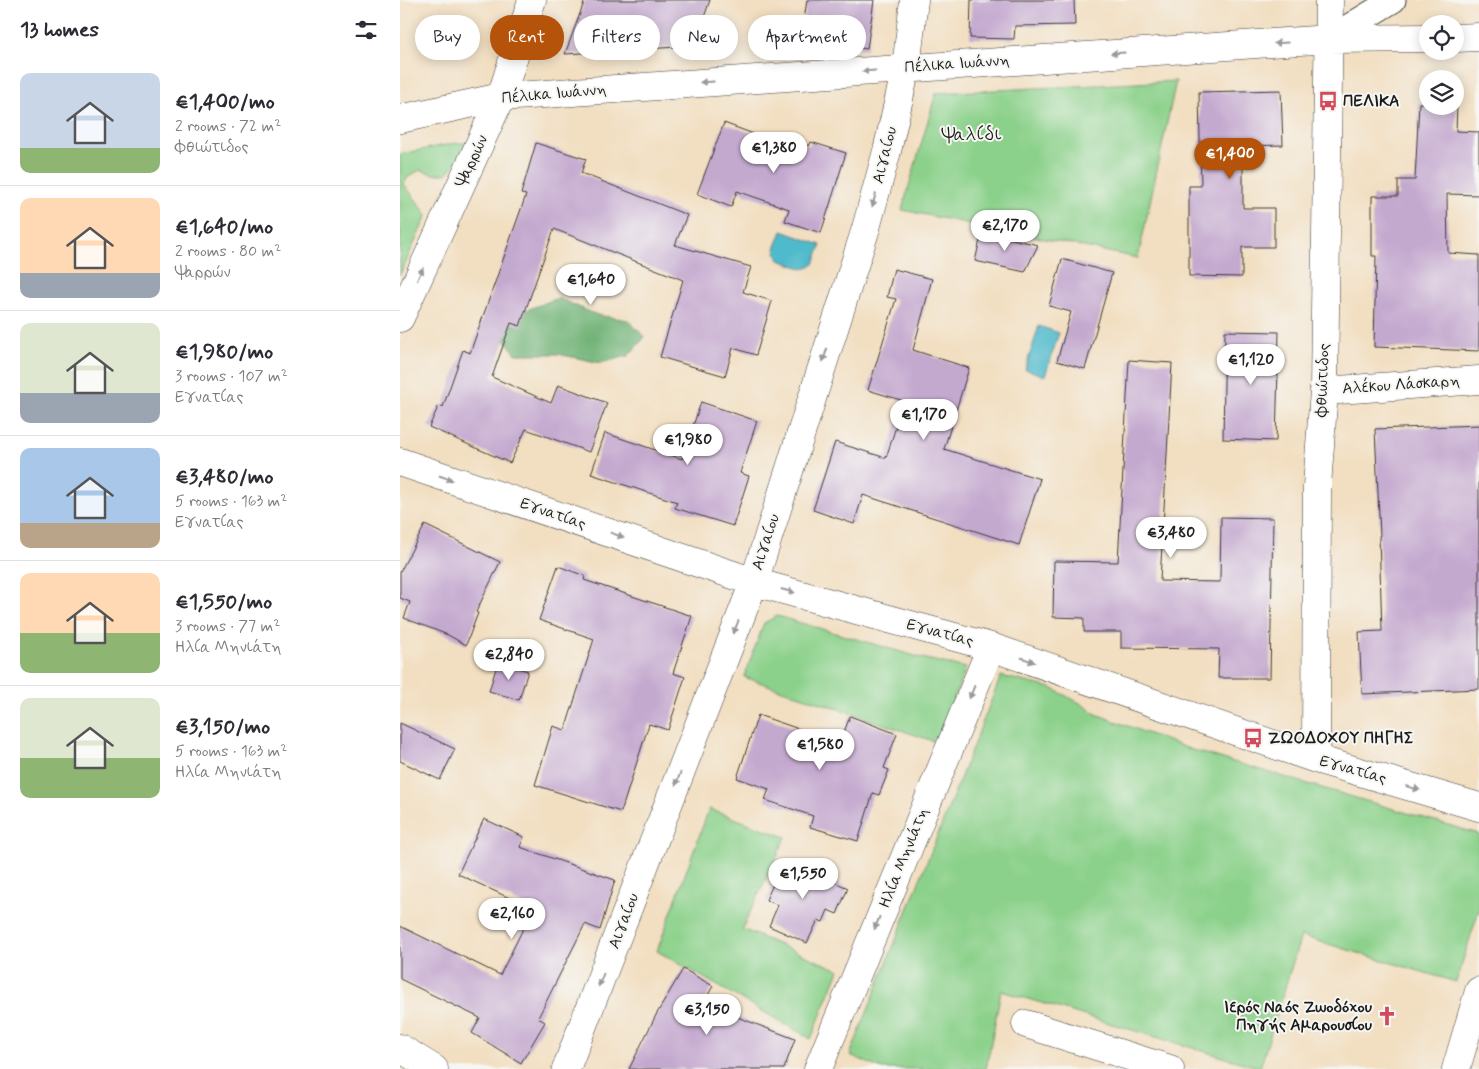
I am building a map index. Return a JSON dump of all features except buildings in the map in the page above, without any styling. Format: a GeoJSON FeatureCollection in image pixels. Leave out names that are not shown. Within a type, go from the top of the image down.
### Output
{"type":"FeatureCollection","features":[{"type":"Feature","properties":{"kind":"street","name":"Ψαρρών"},"geometry":{"type":"LineString","coordinates":[[400,318],[501,97],[532,0]]}},
{"type":"Feature","properties":{"kind":"street","name":"Αιγαίου"},"geometry":{"type":"LineString","coordinates":[[566,1069],[754,582],[866,228],[887,151],[906,68],[914,0]]}},
{"type":"Feature","properties":{"kind":"street","name":"Φθιώτιδος"},"geometry":{"type":"LineString","coordinates":[[1316,759],[1317,486],[1324,391],[1329,0]]}},
{"type":"Feature","properties":{"kind":"street"},"geometry":{"type":"LineString","coordinates":[[1329,39],[1393,0]]}},
{"type":"Feature","properties":{"kind":"street"},"geometry":{"type":"LineString","coordinates":[[1464,38],[1479,37]]}},
{"type":"Feature","properties":{"kind":"street","name":"Πέλικα Ιωάννη"},"geometry":{"type":"LineString","coordinates":[[400,119],[501,97],[1329,39],[1419,38]]}},
{"type":"Feature","properties":{"kind":"street","name":"Αλέκου Λάσκαρη"},"geometry":{"type":"LineString","coordinates":[[1324,391],[1479,380]]}},
{"type":"Feature","properties":{"kind":"street","name":"Εγνατίας"},"geometry":{"type":"LineString","coordinates":[[400,462],[754,582],[991,647],[1316,759],[1479,806]]}},
{"type":"Feature","properties":{"kind":"street","name":"Ηλία Μηνιάτη"},"geometry":{"type":"LineString","coordinates":[[818,1069],[991,647]]}},
{"type":"Feature","properties":{"kind":"street"},"geometry":{"type":"LineString","coordinates":[[1456,1069],[1479,991]]}},
{"type":"Feature","properties":{"kind":"street"},"geometry":{"type":"LineString","coordinates":[[1026,1024],[1170,1069]]}},
{"type":"Feature","properties":{"kind":"street"},"geometry":{"type":"LineString","coordinates":[[400,1048],[434,1069]]}},
{"type":"Feature","properties":{"kind":"green space"},"geometry":{"type":"Polygon","coordinates":[[[1176,81],[1138,258],[902,210],[936,93],[1176,81]]]}},
{"type":"Feature","properties":{"kind":"green space"},"geometry":{"type":"Polygon","coordinates":[[[464,143],[466,145],[462,156],[446,174],[433,174],[420,170],[408,177],[404,184],[427,215],[400,275],[400,154],[464,143]]]}},
{"type":"Feature","properties":{"kind":"green space"},"geometry":{"type":"Polygon","coordinates":[[[558,298],[597,315],[628,320],[645,337],[628,356],[601,363],[558,354],[516,354],[503,337],[508,317],[558,298]]]}},
{"type":"Feature","properties":{"kind":"green space"},"geometry":{"type":"Polygon","coordinates":[[[777,616],[922,658],[966,668],[936,742],[744,677],[764,623],[777,616]]]}},
{"type":"Feature","properties":{"kind":"green space"},"geometry":{"type":"Polygon","coordinates":[[[1001,676],[1051,688],[1080,703],[1096,714],[1189,749],[1479,834],[1479,910],[1456,982],[1301,936],[1260,1068],[1001,991],[986,1069],[882,1069],[850,1055],[1001,676]]]}},
{"type":"Feature","properties":{"kind":"green space"},"geometry":{"type":"Polygon","coordinates":[[[709,809],[786,837],[742,929],[839,970],[811,1039],[657,951],[709,809]]]}},
{"type":"Feature","properties":{"kind":"water"},"geometry":{"type":"Polygon","coordinates":[[[782,231],[821,245],[814,264],[804,269],[779,260],[775,249],[782,231]]]}},
{"type":"Feature","properties":{"kind":"water"},"geometry":{"type":"Polygon","coordinates":[[[1039,326],[1059,333],[1045,376],[1025,369],[1039,326]]]}},
{"type":"Feature","properties":{"kind":"place","name":"ΠΕΛΙΚΑ"},"geometry":{"type":"Point","coordinates":[1328,101]}},
{"type":"Feature","properties":{"kind":"place","name":"ΖΩΟΔΟΧΟΥ ΠΗΓΗΣ"},"geometry":{"type":"Point","coordinates":[1253,738]}},
{"type":"Feature","properties":{"kind":"place","name":"Ιερός Ναός Ζωοδόχου Πηγής Αμαρουσίου"},"geometry":{"type":"Point","coordinates":[1387,1016]}},
{"type":"Feature","properties":{"kind":"district","name":"Ψαλίδι"},"geometry":{"type":"Point","coordinates":[972,135]}}]}
